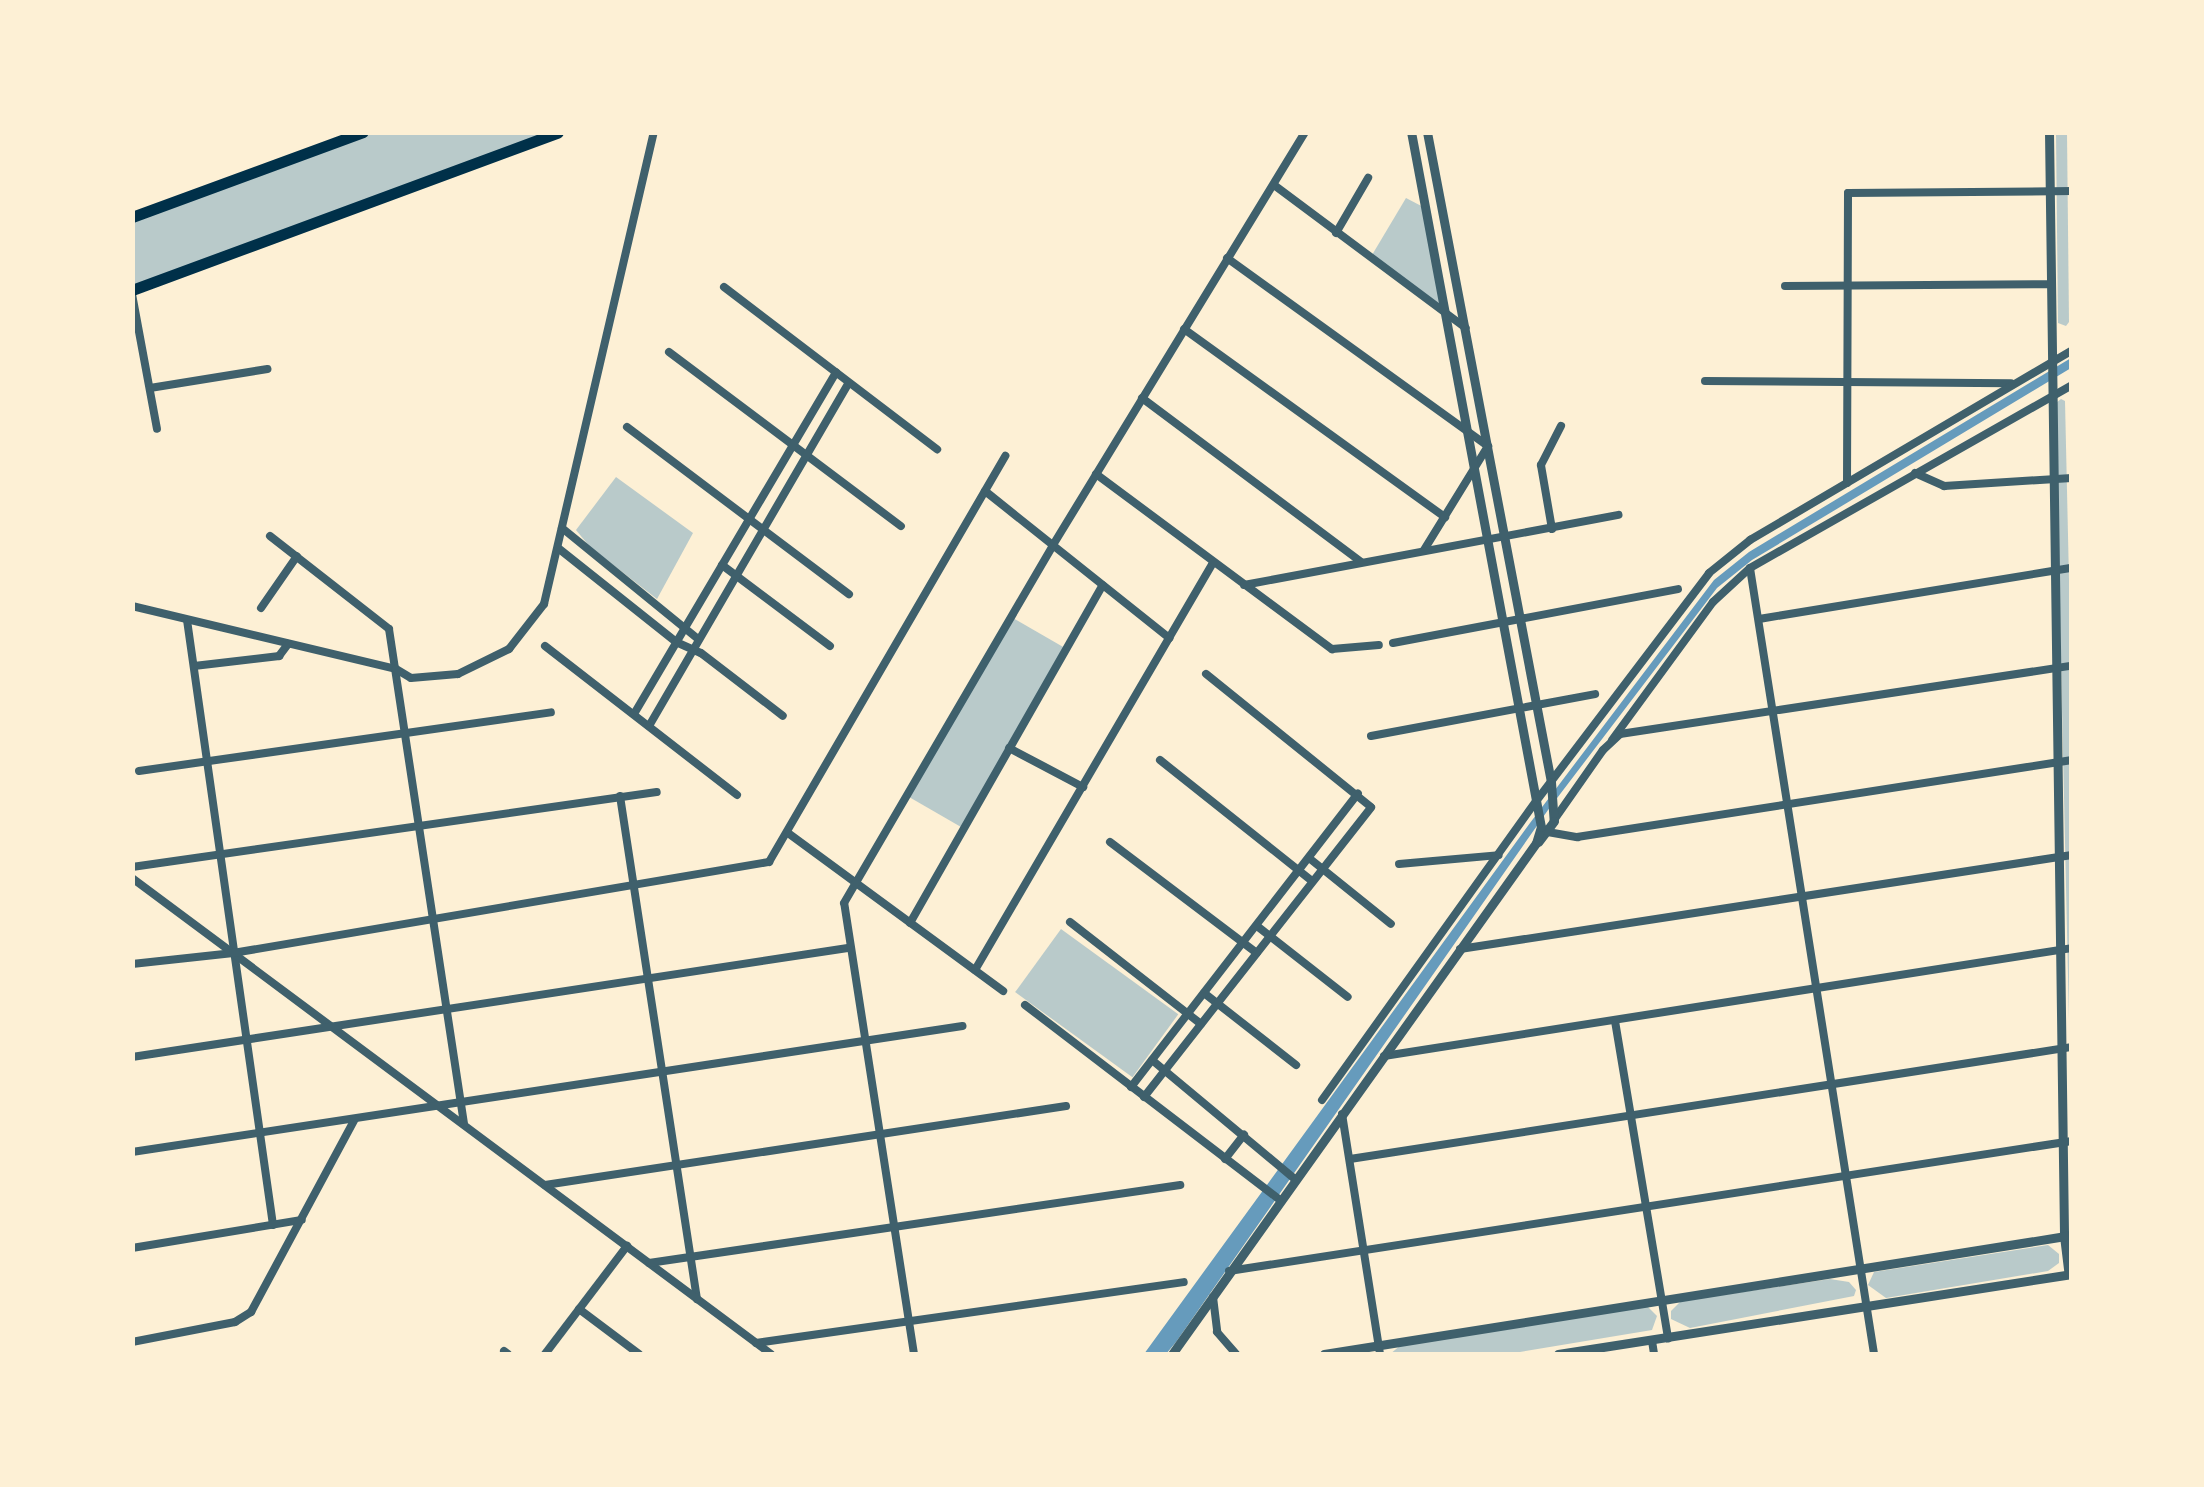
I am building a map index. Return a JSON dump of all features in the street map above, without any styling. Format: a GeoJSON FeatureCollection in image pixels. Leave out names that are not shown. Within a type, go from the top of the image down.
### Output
{"type":"FeatureCollection","features":[{"type":"Feature","properties":{"kind":"highway"},"geometry":{"type":"LineString","coordinates":[[132,217],[364,132]]}},
{"type":"Feature","properties":{"kind":"highway"},"geometry":{"type":"LineString","coordinates":[[132,292],[558,132]]}},
{"type":"Feature","properties":{"kind":"street"},"geometry":{"type":"LineString","coordinates":[[132,606],[396,670],[411,678],[458,674],[510,649],[544,604],[654,132]]}},
{"type":"Feature","properties":{"kind":"street"},"geometry":{"type":"LineString","coordinates":[[914,1354],[862,1041],[844,903],[1053,545],[1305,132]]}},
{"type":"Feature","properties":{"kind":"street"},"geometry":{"type":"LineString","coordinates":[[1411,132],[1543,828]]}},
{"type":"Feature","properties":{"kind":"street"},"geometry":{"type":"LineString","coordinates":[[1428,132],[1554,817]]}},
{"type":"Feature","properties":{"kind":"street"},"geometry":{"type":"LineString","coordinates":[[1558,1354],[2071,1276],[2058,858],[2050,132]]}},
{"type":"Feature","properties":{"kind":"street"},"geometry":{"type":"LineString","coordinates":[[1336,233],[1368,178]]}},
{"type":"Feature","properties":{"kind":"street"},"geometry":{"type":"LineString","coordinates":[[1274,185],[1446,317],[1466,328]]}},
{"type":"Feature","properties":{"kind":"street"},"geometry":{"type":"LineString","coordinates":[[1847,482],[1848,193],[2072,191]]}},
{"type":"Feature","properties":{"kind":"street"},"geometry":{"type":"LineString","coordinates":[[1426,215],[1442,211]]}},
{"type":"Feature","properties":{"kind":"street"},"geometry":{"type":"LineString","coordinates":[[1228,258],[1488,446]]}},
{"type":"Feature","properties":{"kind":"street"},"geometry":{"type":"LineString","coordinates":[[1785,286],[2051,284]]}},
{"type":"Feature","properties":{"kind":"street"},"geometry":{"type":"LineString","coordinates":[[724,287],[937,450]]}},
{"type":"Feature","properties":{"kind":"street"},"geometry":{"type":"LineString","coordinates":[[132,292],[157,430]]}},
{"type":"Feature","properties":{"kind":"street"},"geometry":{"type":"LineString","coordinates":[[1184,329],[1445,517]]}},
{"type":"Feature","properties":{"kind":"street"},"geometry":{"type":"LineString","coordinates":[[1322,1100],[1709,573],[1750,540],[2072,350]]}},
{"type":"Feature","properties":{"kind":"street"},"geometry":{"type":"LineString","coordinates":[[669,352],[900,526]]}},
{"type":"Feature","properties":{"kind":"street"},"geometry":{"type":"LineString","coordinates":[[150,388],[267,369]]}},
{"type":"Feature","properties":{"kind":"street"},"geometry":{"type":"LineString","coordinates":[[634,714],[836,372]]}},
{"type":"Feature","properties":{"kind":"street"},"geometry":{"type":"LineString","coordinates":[[1705,381],[2011,383]]}},
{"type":"Feature","properties":{"kind":"street"},"geometry":{"type":"LineString","coordinates":[[649,726],[849,382]]}},
{"type":"Feature","properties":{"kind":"street"},"geometry":{"type":"LineString","coordinates":[[1172,1354],[1543,828],[1712,602],[1750,568],[2072,385]]}},
{"type":"Feature","properties":{"kind":"street"},"geometry":{"type":"LineString","coordinates":[[1142,398],[1362,562]]}},
{"type":"Feature","properties":{"kind":"street"},"geometry":{"type":"LineString","coordinates":[[1552,529],[1541,465],[1562,426]]}},
{"type":"Feature","properties":{"kind":"street"},"geometry":{"type":"LineString","coordinates":[[626,427],[849,594]]}},
{"type":"Feature","properties":{"kind":"street"},"geometry":{"type":"LineString","coordinates":[[1424,550],[1488,446]]}},
{"type":"Feature","properties":{"kind":"street"},"geometry":{"type":"LineString","coordinates":[[132,964],[232,952],[634,888],[770,862],[1005,456]]}},
{"type":"Feature","properties":{"kind":"street"},"geometry":{"type":"LineString","coordinates":[[1915,473],[1944,486],[2072,478]]}},
{"type":"Feature","properties":{"kind":"street"},"geometry":{"type":"LineString","coordinates":[[1096,474],[1332,650],[1379,645]]}},
{"type":"Feature","properties":{"kind":"street"},"geometry":{"type":"LineString","coordinates":[[985,491],[1169,638]]}},
{"type":"Feature","properties":{"kind":"street"},"geometry":{"type":"LineString","coordinates":[[1244,585],[1619,515]]}},
{"type":"Feature","properties":{"kind":"street"},"geometry":{"type":"LineString","coordinates":[[562,528],[686,626],[698,638],[702,653]]}},
{"type":"Feature","properties":{"kind":"street"},"geometry":{"type":"LineString","coordinates":[[270,536],[384,623],[392,636],[464,1124]]}},
{"type":"Feature","properties":{"kind":"street"},"geometry":{"type":"LineString","coordinates":[[558,548],[676,642],[690,652],[702,653],[784,716]]}},
{"type":"Feature","properties":{"kind":"street"},"geometry":{"type":"LineString","coordinates":[[261,608],[297,556]]}},
{"type":"Feature","properties":{"kind":"street"},"geometry":{"type":"LineString","coordinates":[[976,970],[1213,562]]}},
{"type":"Feature","properties":{"kind":"street"},"geometry":{"type":"LineString","coordinates":[[722,565],[830,646]]}},
{"type":"Feature","properties":{"kind":"street"},"geometry":{"type":"LineString","coordinates":[[1750,568],[1874,1354]]}},
{"type":"Feature","properties":{"kind":"street"},"geometry":{"type":"LineString","coordinates":[[1759,619],[2072,568]]}},
{"type":"Feature","properties":{"kind":"street"},"geometry":{"type":"LineString","coordinates":[[910,922],[1103,585]]}},
{"type":"Feature","properties":{"kind":"street"},"geometry":{"type":"LineString","coordinates":[[1393,643],[1678,589]]}},
{"type":"Feature","properties":{"kind":"street"},"geometry":{"type":"LineString","coordinates":[[187,620],[274,1225]]}},
{"type":"Feature","properties":{"kind":"street"},"geometry":{"type":"LineString","coordinates":[[194,666],[279,656],[288,644]]}},
{"type":"Feature","properties":{"kind":"street"},"geometry":{"type":"LineString","coordinates":[[545,646],[737,794]]}},
{"type":"Feature","properties":{"kind":"street"},"geometry":{"type":"LineString","coordinates":[[1612,740],[1632,731],[2072,666]]}},
{"type":"Feature","properties":{"kind":"street"},"geometry":{"type":"LineString","coordinates":[[1144,1097],[1371,804],[1206,674]]}},
{"type":"Feature","properties":{"kind":"street"},"geometry":{"type":"LineString","coordinates":[[1371,736],[1595,694]]}},
{"type":"Feature","properties":{"kind":"street"},"geometry":{"type":"LineString","coordinates":[[139,772],[551,712]]}},
{"type":"Feature","properties":{"kind":"street"},"geometry":{"type":"LineString","coordinates":[[1010,748],[1083,787]]}},
{"type":"Feature","properties":{"kind":"street"},"geometry":{"type":"LineString","coordinates":[[1160,760],[1312,881]]}},
{"type":"Feature","properties":{"kind":"street"},"geometry":{"type":"LineString","coordinates":[[1543,828],[1577,837],[2072,760]]}},
{"type":"Feature","properties":{"kind":"street"},"geometry":{"type":"LineString","coordinates":[[132,867],[657,792]]}},
{"type":"Feature","properties":{"kind":"street"},"geometry":{"type":"LineString","coordinates":[[1131,1087],[1358,793]]}},
{"type":"Feature","properties":{"kind":"street"},"geometry":{"type":"LineString","coordinates":[[620,796],[697,1298]]}},
{"type":"Feature","properties":{"kind":"street"},"geometry":{"type":"LineString","coordinates":[[788,833],[1003,990]]}},
{"type":"Feature","properties":{"kind":"street"},"geometry":{"type":"LineString","coordinates":[[1110,842],[1257,953]]}},
{"type":"Feature","properties":{"kind":"street"},"geometry":{"type":"LineString","coordinates":[[1399,864],[1499,854]]}},
{"type":"Feature","properties":{"kind":"street"},"geometry":{"type":"LineString","coordinates":[[1460,949],[2072,855]]}},
{"type":"Feature","properties":{"kind":"street"},"geometry":{"type":"LineString","coordinates":[[1309,858],[1391,924]]}},
{"type":"Feature","properties":{"kind":"street"},"geometry":{"type":"LineString","coordinates":[[132,878],[771,1354]]}},
{"type":"Feature","properties":{"kind":"street"},"geometry":{"type":"LineString","coordinates":[[1070,922],[1201,1024]]}},
{"type":"Feature","properties":{"kind":"street"},"geometry":{"type":"LineString","coordinates":[[1256,926],[1348,997]]}},
{"type":"Feature","properties":{"kind":"street"},"geometry":{"type":"LineString","coordinates":[[132,1057],[848,948]]}},
{"type":"Feature","properties":{"kind":"street"},"geometry":{"type":"LineString","coordinates":[[1383,1056],[2072,948]]}},
{"type":"Feature","properties":{"kind":"street"},"geometry":{"type":"LineString","coordinates":[[1204,993],[1296,1065]]}},
{"type":"Feature","properties":{"kind":"street"},"geometry":{"type":"LineString","coordinates":[[1025,1006],[1280,1200]]}},
{"type":"Feature","properties":{"kind":"street"},"geometry":{"type":"LineString","coordinates":[[1616,1021],[1668,1338]]}},
{"type":"Feature","properties":{"kind":"street"},"geometry":{"type":"LineString","coordinates":[[132,1152],[962,1026]]}},
{"type":"Feature","properties":{"kind":"street"},"geometry":{"type":"LineString","coordinates":[[1350,1159],[2066,1048]]}},
{"type":"Feature","properties":{"kind":"street"},"geometry":{"type":"LineString","coordinates":[[1152,1060],[1295,1179]]}},
{"type":"Feature","properties":{"kind":"street"},"geometry":{"type":"LineString","coordinates":[[546,1185],[1066,1106]]}},
{"type":"Feature","properties":{"kind":"street"},"geometry":{"type":"LineString","coordinates":[[1342,1114],[1379,1350]]}},
{"type":"Feature","properties":{"kind":"street"},"geometry":{"type":"LineString","coordinates":[[132,1342],[235,1322],[251,1312],[355,1119]]}},
{"type":"Feature","properties":{"kind":"street"},"geometry":{"type":"LineString","coordinates":[[1225,1159],[1244,1135]]}},
{"type":"Feature","properties":{"kind":"street"},"geometry":{"type":"LineString","coordinates":[[1229,1271],[2067,1142]]}},
{"type":"Feature","properties":{"kind":"street"},"geometry":{"type":"LineString","coordinates":[[1260,1183],[1275,1164]]}},
{"type":"Feature","properties":{"kind":"street"},"geometry":{"type":"LineString","coordinates":[[650,1263],[1180,1185]]}},
{"type":"Feature","properties":{"kind":"street"},"geometry":{"type":"LineString","coordinates":[[132,1248],[302,1220]]}},
{"type":"Feature","properties":{"kind":"street"},"geometry":{"type":"LineString","coordinates":[[1324,1354],[1379,1350],[2068,1235]]}},
{"type":"Feature","properties":{"kind":"street"},"geometry":{"type":"LineString","coordinates":[[545,1354],[626,1246]]}},
{"type":"Feature","properties":{"kind":"street"},"geometry":{"type":"LineString","coordinates":[[756,1343],[1184,1282]]}},
{"type":"Feature","properties":{"kind":"street"},"geometry":{"type":"LineString","coordinates":[[1213,1294],[1217,1332],[1236,1354]]}},
{"type":"Feature","properties":{"kind":"street"},"geometry":{"type":"LineString","coordinates":[[579,1309],[639,1354]]}},
{"type":"Feature","properties":{"kind":"street"},"geometry":{"type":"LineString","coordinates":[[1652,1341],[1654,1354]]}},
{"type":"Feature","properties":{"kind":"shaded area"},"geometry":{"type":"Polygon","coordinates":[[[364,133],[554,133],[133,286],[132,220],[364,133]]]}},
{"type":"Feature","properties":{"kind":"shaded area"},"geometry":{"type":"Polygon","coordinates":[[[2056,133],[2067,133],[2066,326],[2058,323],[2056,133]]]}},
{"type":"Feature","properties":{"kind":"shaded area"},"geometry":{"type":"Polygon","coordinates":[[[1406,198],[1429,210],[1449,312],[1372,255],[1406,198]]]}},
{"type":"Feature","properties":{"kind":"shaded area"},"geometry":{"type":"Polygon","coordinates":[[[2065,401],[2072,714],[2071,1109],[2057,485],[2056,403],[2065,401]]]}},
{"type":"Feature","properties":{"kind":"shaded area"},"geometry":{"type":"Polygon","coordinates":[[[616,477],[693,533],[657,599],[590,547],[576,530],[616,477]]]}},
{"type":"Feature","properties":{"kind":"shaded area"},"geometry":{"type":"Polygon","coordinates":[[[1013,618],[1065,648],[961,827],[910,797],[1013,618]]]}},
{"type":"Feature","properties":{"kind":"shaded area"},"geometry":{"type":"Polygon","coordinates":[[[1061,929],[1178,1014],[1132,1077],[1015,992],[1061,929]]]}},
{"type":"Feature","properties":{"kind":"shaded area"},"geometry":{"type":"Polygon","coordinates":[[[2048,1245],[2059,1254],[2059,1263],[2048,1271],[1886,1298],[1868,1285],[1874,1272],[2048,1245]]]}},
{"type":"Feature","properties":{"kind":"shaded area"},"geometry":{"type":"Polygon","coordinates":[[[1830,1279],[1849,1282],[1856,1290],[1854,1296],[1690,1328],[1671,1319],[1671,1311],[1681,1301],[1830,1279]]]}},
{"type":"Feature","properties":{"kind":"shaded area"},"geometry":{"type":"Polygon","coordinates":[[[1646,1305],[1657,1316],[1652,1330],[1508,1354],[1390,1354],[1401,1345],[1646,1305]]]}},
{"type":"Feature","properties":{"kind":"water"},"geometry":{"type":"Polygon","coordinates":[[[2071,358],[2071,368],[1752,560],[1717,588],[1548,810],[1176,1342],[1166,1354],[1144,1354],[1530,823],[1714,580],[1749,552],[2071,358]]]}}]}
